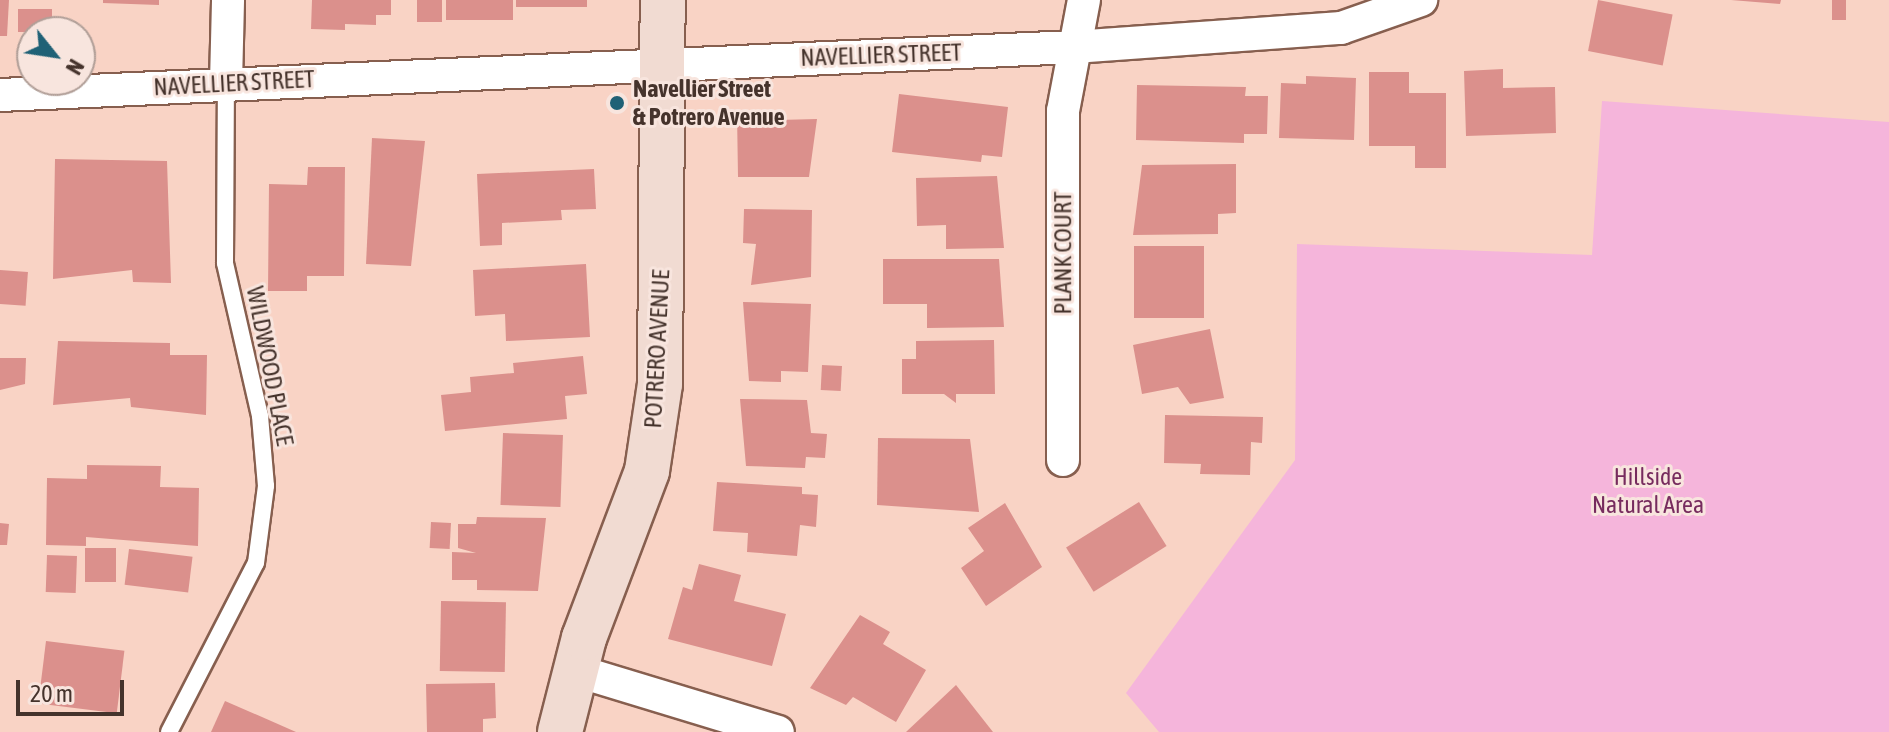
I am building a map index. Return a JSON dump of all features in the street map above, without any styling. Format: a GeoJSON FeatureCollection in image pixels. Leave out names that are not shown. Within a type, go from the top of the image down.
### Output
{"type":"FeatureCollection","features":[{"type":"Feature","properties":{"kind":"street"},"geometry":{"type":"LineString","coordinates":[[226,83],[228,0]]}},
{"type":"Feature","properties":{"kind":"street","name":"POTRERO AVENUE"},"geometry":{"type":"LineString","coordinates":[[560,732],[574,670],[649,457],[660,384],[663,0]]}},
{"type":"Feature","properties":{"kind":"street","name":"PLANK COURT"},"geometry":{"type":"LineString","coordinates":[[1063,460],[1063,111],[1084,0]]}},
{"type":"Feature","properties":{"kind":"street","name":"NAVELLIER STREET"},"geometry":{"type":"LineString","coordinates":[[0,95],[664,62],[1074,47],[1341,28],[1421,0]]}},
{"type":"Feature","properties":{"kind":"street"},"geometry":{"type":"LineString","coordinates":[[574,670],[778,732]]}},
{"type":"Feature","properties":{"kind":"lane","name":"WILDWOOD PLACE"},"geometry":{"type":"LineString","coordinates":[[169,732],[256,563],[266,486],[260,416],[225,263],[226,83]]}},
{"type":"Feature","properties":{"kind":"green space","name":"Hillside Natural Area"},"geometry":{"type":"Polygon","coordinates":[[[1602,101],[1889,122],[1889,732],[1159,732],[1126,693],[1295,460],[1297,244],[1592,255],[1602,101]]]}},
{"type":"Feature","properties":{"kind":"building"},"geometry":{"type":"Polygon","coordinates":[[[0,0],[9,0],[7,36],[0,36],[0,0]]]}},
{"type":"Feature","properties":{"kind":"building"},"geometry":{"type":"Polygon","coordinates":[[[103,0],[159,0],[159,5],[103,3],[103,0]]]}},
{"type":"Feature","properties":{"kind":"building"},"geometry":{"type":"Polygon","coordinates":[[[312,0],[391,0],[391,15],[376,15],[376,25],[345,24],[345,30],[311,29],[312,0]]]}},
{"type":"Feature","properties":{"kind":"building"},"geometry":{"type":"Polygon","coordinates":[[[417,0],[442,0],[442,22],[417,22],[417,0]]]}},
{"type":"Feature","properties":{"kind":"building"},"geometry":{"type":"Polygon","coordinates":[[[446,0],[513,0],[513,20],[446,20],[446,0]]]}},
{"type":"Feature","properties":{"kind":"building"},"geometry":{"type":"Polygon","coordinates":[[[516,0],[587,0],[587,7],[516,7],[516,0]]]}},
{"type":"Feature","properties":{"kind":"building"},"geometry":{"type":"Polygon","coordinates":[[[1598,0],[1673,15],[1663,66],[1588,51],[1598,0]]]}},
{"type":"Feature","properties":{"kind":"building"},"geometry":{"type":"Polygon","coordinates":[[[1731,0],[1781,0],[1780,4],[1731,0]]]}},
{"type":"Feature","properties":{"kind":"building"},"geometry":{"type":"Polygon","coordinates":[[[1832,0],[1846,0],[1846,20],[1832,20],[1832,0]]]}},
{"type":"Feature","properties":{"kind":"building"},"geometry":{"type":"Polygon","coordinates":[[[18,9],[52,9],[52,16],[18,16],[18,9]]]}},
{"type":"Feature","properties":{"kind":"building"},"geometry":{"type":"Polygon","coordinates":[[[1503,69],[1503,88],[1555,87],[1556,133],[1466,136],[1464,71],[1503,69]]]}},
{"type":"Feature","properties":{"kind":"building"},"geometry":{"type":"Polygon","coordinates":[[[1369,72],[1409,72],[1409,93],[1446,93],[1446,168],[1415,168],[1415,146],[1369,146],[1369,72]]]}},
{"type":"Feature","properties":{"kind":"building"},"geometry":{"type":"Polygon","coordinates":[[[1306,76],[1356,78],[1354,140],[1279,138],[1281,83],[1306,84],[1306,76]]]}},
{"type":"Feature","properties":{"kind":"building"},"geometry":{"type":"Polygon","coordinates":[[[1137,85],[1246,87],[1245,96],[1268,96],[1267,134],[1244,134],[1244,143],[1136,140],[1137,85]]]}},
{"type":"Feature","properties":{"kind":"building"},"geometry":{"type":"Polygon","coordinates":[[[899,94],[1008,107],[1002,157],[982,155],[981,162],[892,152],[899,94]]]}},
{"type":"Feature","properties":{"kind":"building"},"geometry":{"type":"Polygon","coordinates":[[[778,112],[778,120],[817,119],[809,177],[738,177],[737,113],[778,112]]]}},
{"type":"Feature","properties":{"kind":"building"},"geometry":{"type":"Polygon","coordinates":[[[372,138],[425,141],[411,266],[366,264],[372,138]]]}},
{"type":"Feature","properties":{"kind":"building"},"geometry":{"type":"Polygon","coordinates":[[[55,159],[167,161],[171,283],[133,282],[132,270],[53,279],[55,159]]]}},
{"type":"Feature","properties":{"kind":"building"},"geometry":{"type":"Polygon","coordinates":[[[1236,164],[1236,213],[1218,214],[1218,234],[1133,235],[1142,165],[1236,164]]]}},
{"type":"Feature","properties":{"kind":"building"},"geometry":{"type":"Polygon","coordinates":[[[308,167],[345,167],[344,276],[307,276],[307,291],[268,291],[269,184],[307,185],[308,167]]]}},
{"type":"Feature","properties":{"kind":"building"},"geometry":{"type":"Polygon","coordinates":[[[594,169],[596,209],[561,210],[562,220],[502,223],[502,245],[480,246],[477,174],[594,169]]]}},
{"type":"Feature","properties":{"kind":"building"},"geometry":{"type":"Polygon","coordinates":[[[997,176],[1004,248],[946,249],[946,225],[917,226],[916,178],[997,176]]]}},
{"type":"Feature","properties":{"kind":"building"},"geometry":{"type":"Polygon","coordinates":[[[744,209],[812,210],[811,277],[751,285],[756,244],[743,243],[744,209]]]}},
{"type":"Feature","properties":{"kind":"building"},"geometry":{"type":"Polygon","coordinates":[[[1134,246],[1204,246],[1204,318],[1134,318],[1134,246]]]}},
{"type":"Feature","properties":{"kind":"building"},"geometry":{"type":"Polygon","coordinates":[[[883,259],[999,259],[1004,327],[927,328],[927,304],[883,304],[883,259]]]}},
{"type":"Feature","properties":{"kind":"building"},"geometry":{"type":"Polygon","coordinates":[[[586,264],[590,337],[506,341],[505,314],[475,316],[473,270],[586,264]]]}},
{"type":"Feature","properties":{"kind":"building"},"geometry":{"type":"Polygon","coordinates":[[[0,270],[28,272],[26,306],[0,304],[0,270]]]}},
{"type":"Feature","properties":{"kind":"building"},"geometry":{"type":"Polygon","coordinates":[[[743,302],[811,304],[808,372],[781,371],[781,382],[749,381],[743,302]]]}},
{"type":"Feature","properties":{"kind":"building"},"geometry":{"type":"Polygon","coordinates":[[[1210,329],[1224,398],[1190,404],[1178,387],[1142,394],[1133,345],[1210,329]]]}},
{"type":"Feature","properties":{"kind":"building"},"geometry":{"type":"Polygon","coordinates":[[[994,340],[995,394],[956,394],[956,403],[944,394],[902,394],[902,359],[916,359],[916,341],[994,340]]]}},
{"type":"Feature","properties":{"kind":"building"},"geometry":{"type":"Polygon","coordinates":[[[58,341],[170,343],[170,355],[207,355],[206,415],[131,407],[130,398],[53,405],[58,341]]]}},
{"type":"Feature","properties":{"kind":"building"},"geometry":{"type":"Polygon","coordinates":[[[583,356],[587,394],[565,396],[567,419],[445,431],[441,395],[471,392],[470,377],[514,373],[513,363],[583,356]]]}},
{"type":"Feature","properties":{"kind":"building"},"geometry":{"type":"Polygon","coordinates":[[[0,358],[26,358],[25,384],[0,390],[0,358]]]}},
{"type":"Feature","properties":{"kind":"building"},"geometry":{"type":"Polygon","coordinates":[[[822,365],[842,366],[841,391],[821,390],[822,365]]]}},
{"type":"Feature","properties":{"kind":"building"},"geometry":{"type":"Polygon","coordinates":[[[740,399],[807,400],[811,433],[827,434],[825,458],[806,457],[805,468],[746,466],[740,399]]]}},
{"type":"Feature","properties":{"kind":"building"},"geometry":{"type":"Polygon","coordinates":[[[1165,415],[1263,417],[1262,443],[1251,442],[1250,475],[1200,474],[1201,464],[1164,463],[1165,415]]]}},
{"type":"Feature","properties":{"kind":"building"},"geometry":{"type":"Polygon","coordinates":[[[503,433],[563,435],[560,507],[500,505],[503,433]]]}},
{"type":"Feature","properties":{"kind":"building"},"geometry":{"type":"Polygon","coordinates":[[[878,438],[970,439],[979,512],[877,505],[878,438]]]}},
{"type":"Feature","properties":{"kind":"building"},"geometry":{"type":"Polygon","coordinates":[[[87,465],[161,466],[160,487],[199,488],[198,546],[86,537],[86,546],[46,545],[47,478],[87,479],[87,465]]]}},
{"type":"Feature","properties":{"kind":"building"},"geometry":{"type":"Polygon","coordinates":[[[717,482],[802,487],[802,494],[818,495],[816,527],[800,525],[797,556],[747,552],[748,533],[713,531],[717,482]]]}},
{"type":"Feature","properties":{"kind":"building"},"geometry":{"type":"Polygon","coordinates":[[[1139,502],[1167,546],[1094,592],[1066,548],[1139,502]]]}},
{"type":"Feature","properties":{"kind":"building"},"geometry":{"type":"Polygon","coordinates":[[[1005,503],[1042,567],[986,606],[961,568],[984,551],[968,528],[1005,503]]]}},
{"type":"Feature","properties":{"kind":"building"},"geometry":{"type":"Polygon","coordinates":[[[477,517],[546,518],[538,591],[477,590],[477,580],[452,580],[452,552],[476,553],[458,548],[458,524],[476,524],[477,517]]]}},
{"type":"Feature","properties":{"kind":"building"},"geometry":{"type":"Polygon","coordinates":[[[431,522],[451,523],[450,549],[430,548],[431,522]]]}},
{"type":"Feature","properties":{"kind":"building"},"geometry":{"type":"Polygon","coordinates":[[[0,523],[9,524],[7,545],[0,545],[0,523]]]}},
{"type":"Feature","properties":{"kind":"building"},"geometry":{"type":"Polygon","coordinates":[[[85,548],[116,548],[116,582],[85,582],[85,548]]]}},
{"type":"Feature","properties":{"kind":"building"},"geometry":{"type":"Polygon","coordinates":[[[129,549],[193,557],[188,593],[125,585],[129,549]]]}},
{"type":"Feature","properties":{"kind":"building"},"geometry":{"type":"Polygon","coordinates":[[[47,555],[77,556],[76,593],[46,592],[47,555]]]}},
{"type":"Feature","properties":{"kind":"building"},"geometry":{"type":"Polygon","coordinates":[[[699,564],[741,575],[734,601],[786,614],[772,666],[668,639],[683,587],[692,590],[699,564]]]}},
{"type":"Feature","properties":{"kind":"building"},"geometry":{"type":"Polygon","coordinates":[[[441,601],[506,602],[505,672],[440,671],[441,601]]]}},
{"type":"Feature","properties":{"kind":"building"},"geometry":{"type":"Polygon","coordinates":[[[860,615],[890,632],[883,644],[926,670],[896,722],[853,697],[846,705],[810,688],[860,615]]]}},
{"type":"Feature","properties":{"kind":"building"},"geometry":{"type":"Polygon","coordinates":[[[46,641],[124,651],[117,713],[38,704],[46,641]]]}},
{"type":"Feature","properties":{"kind":"building"},"geometry":{"type":"Polygon","coordinates":[[[495,683],[496,718],[483,719],[483,732],[427,732],[426,684],[495,683]]]}},
{"type":"Feature","properties":{"kind":"building"},"geometry":{"type":"Polygon","coordinates":[[[956,685],[993,732],[906,732],[956,685]]]}},
{"type":"Feature","properties":{"kind":"building"},"geometry":{"type":"Polygon","coordinates":[[[225,701],[262,717],[296,732],[211,732],[225,701]]]}},
{"type":"Feature","properties":{"kind":"place","name":"Navellier Street & Potrero Avenue"},"geometry":{"type":"Point","coordinates":[617,103]}}]}
